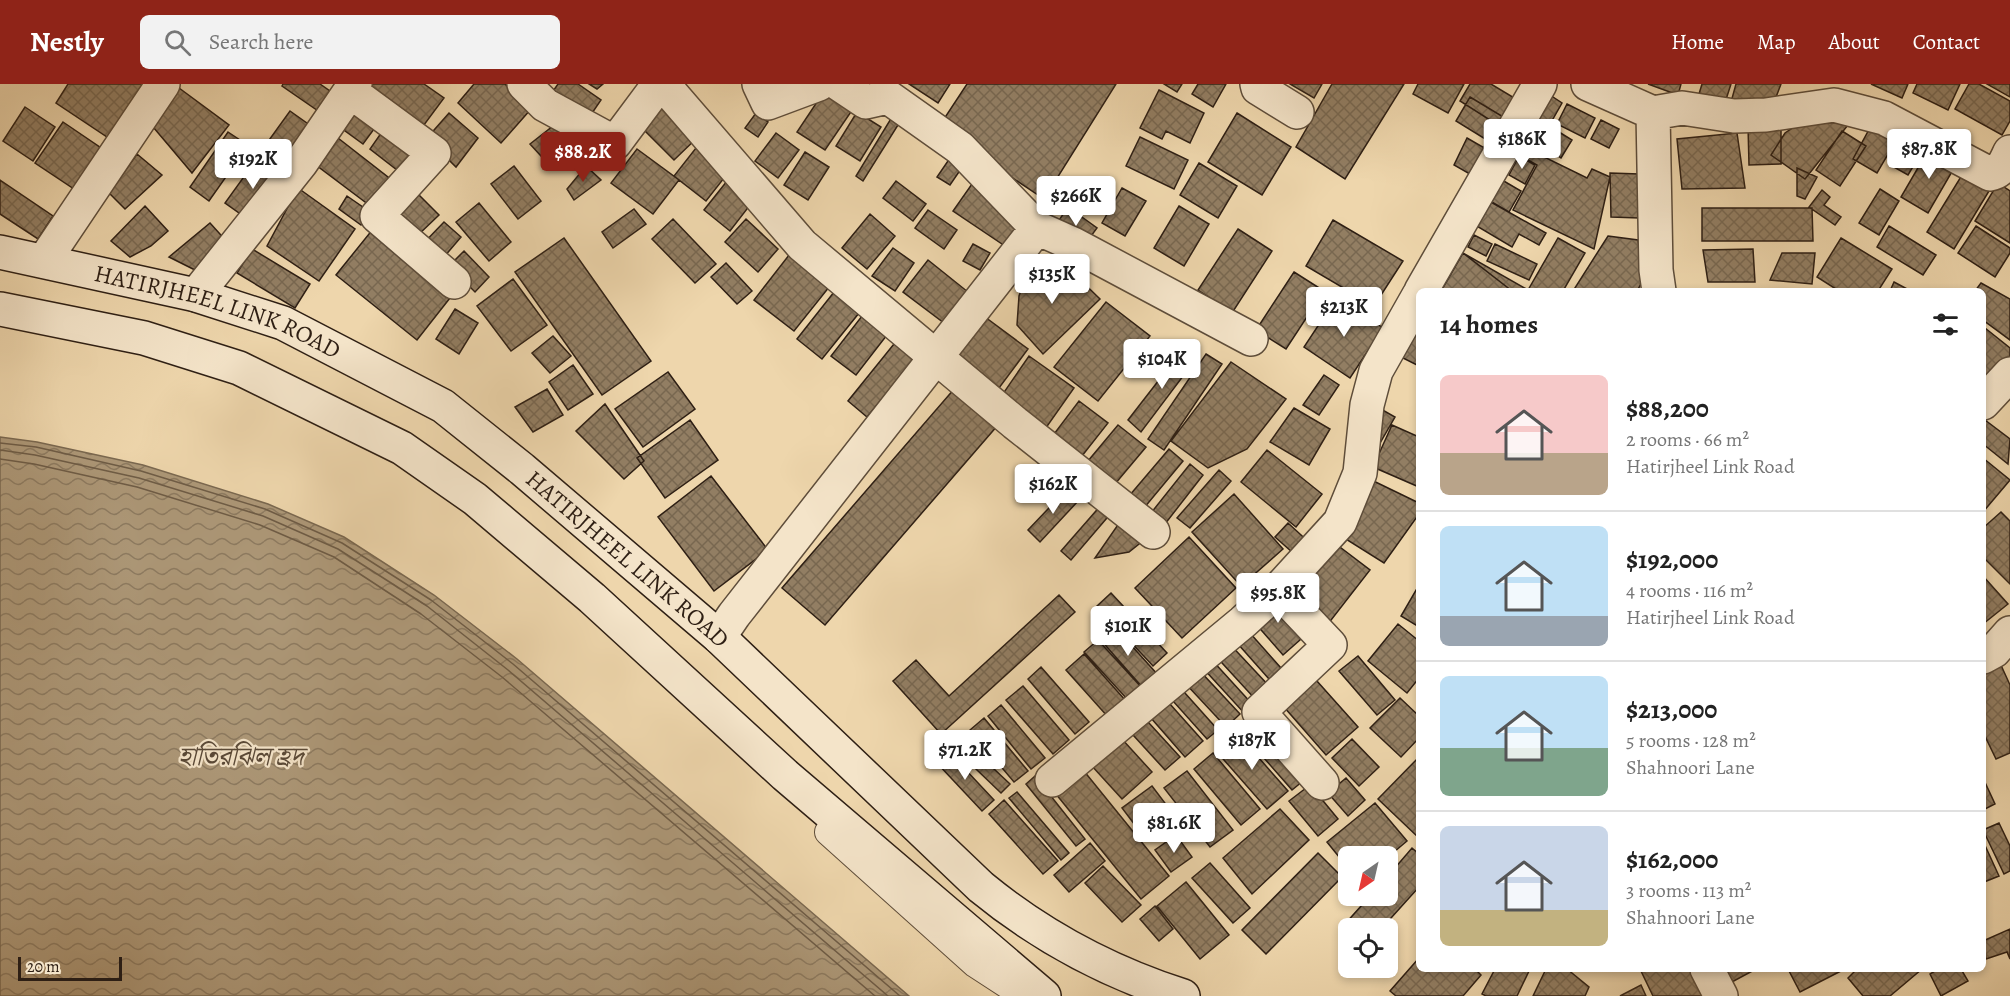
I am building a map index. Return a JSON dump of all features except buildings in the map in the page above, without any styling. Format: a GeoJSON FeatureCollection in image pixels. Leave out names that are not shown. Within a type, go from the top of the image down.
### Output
{"type":"FeatureCollection","features":[{"type":"Feature","properties":{"kind":"street"},"geometry":{"type":"LineString","coordinates":[[44,261],[163,84]]}},
{"type":"Feature","properties":{"kind":"street"},"geometry":{"type":"LineString","coordinates":[[524,84],[545,105],[615,143],[661,84],[802,245],[935,357],[1154,532]]}},
{"type":"Feature","properties":{"kind":"street"},"geometry":{"type":"LineString","coordinates":[[759,84],[768,103],[819,84]]}},
{"type":"Feature","properties":{"kind":"street"},"geometry":{"type":"LineString","coordinates":[[839,84],[866,102],[888,97],[960,148],[1037,228],[1074,244],[1251,339]]}},
{"type":"Feature","properties":{"kind":"street"},"geometry":{"type":"LineString","coordinates":[[1257,84],[1258,88],[1297,112]]}},
{"type":"Feature","properties":{"kind":"street"},"geometry":{"type":"LineString","coordinates":[[1588,84],[1653,113],[1682,108],[1734,116],[1766,115],[1834,105],[1884,118],[1990,174],[1996,173],[2002,167],[2010,152]]}},
{"type":"Feature","properties":{"kind":"street"},"geometry":{"type":"LineString","coordinates":[[1423,288],[1536,85]]}},
{"type":"Feature","properties":{"kind":"street"},"geometry":{"type":"LineString","coordinates":[[196,295],[301,163],[353,88],[434,153],[377,216],[454,282]]}},
{"type":"Feature","properties":{"kind":"street"},"geometry":{"type":"LineString","coordinates":[[1653,113],[1656,270],[1659,288]]}},
{"type":"Feature","properties":{"kind":"street"},"geometry":{"type":"LineString","coordinates":[[719,637],[1037,228]]}},
{"type":"Feature","properties":{"kind":"street","name":"HATIRJHEEL LINK ROAD"},"geometry":{"type":"LineString","coordinates":[[0,252],[196,295],[283,323],[443,406],[522,468],[719,637],[981,887],[1020,919],[1060,944],[1114,970],[1183,996]]}},
{"type":"Feature","properties":{"kind":"street"},"geometry":{"type":"LineString","coordinates":[[0,299],[49,304],[117,325],[358,417],[556,584],[975,964],[1024,996]]}},
{"type":"Feature","properties":{"kind":"street"},"geometry":{"type":"LineString","coordinates":[[1052,780],[1278,590],[1340,522],[1360,473],[1367,405],[1376,371],[1416,300]]}},
{"type":"Feature","properties":{"kind":"street"},"geometry":{"type":"LineString","coordinates":[[0,309],[144,338],[239,368],[402,448],[475,500],[592,598],[785,775],[885,857],[928,898],[1044,996]]}},
{"type":"Feature","properties":{"kind":"street"},"geometry":{"type":"LineString","coordinates":[[1986,400],[2010,374]]}},
{"type":"Feature","properties":{"kind":"street"},"geometry":{"type":"LineString","coordinates":[[1278,590],[1330,645],[1259,712],[1322,783]]}},
{"type":"Feature","properties":{"kind":"street"},"geometry":{"type":"LineString","coordinates":[[1986,655],[1994,651],[2010,633]]}},
{"type":"Feature","properties":{"kind":"street"},"geometry":{"type":"LineString","coordinates":[[1709,972],[1721,996]]}},
{"type":"Feature","properties":{"kind":"water","name":"হাতিরঝিল হ্রদ"},"geometry":{"type":"Polygon","coordinates":[[[0,437],[37,442],[143,465],[268,504],[344,537],[434,595],[517,659],[909,996],[0,996],[0,437]]]}}]}
